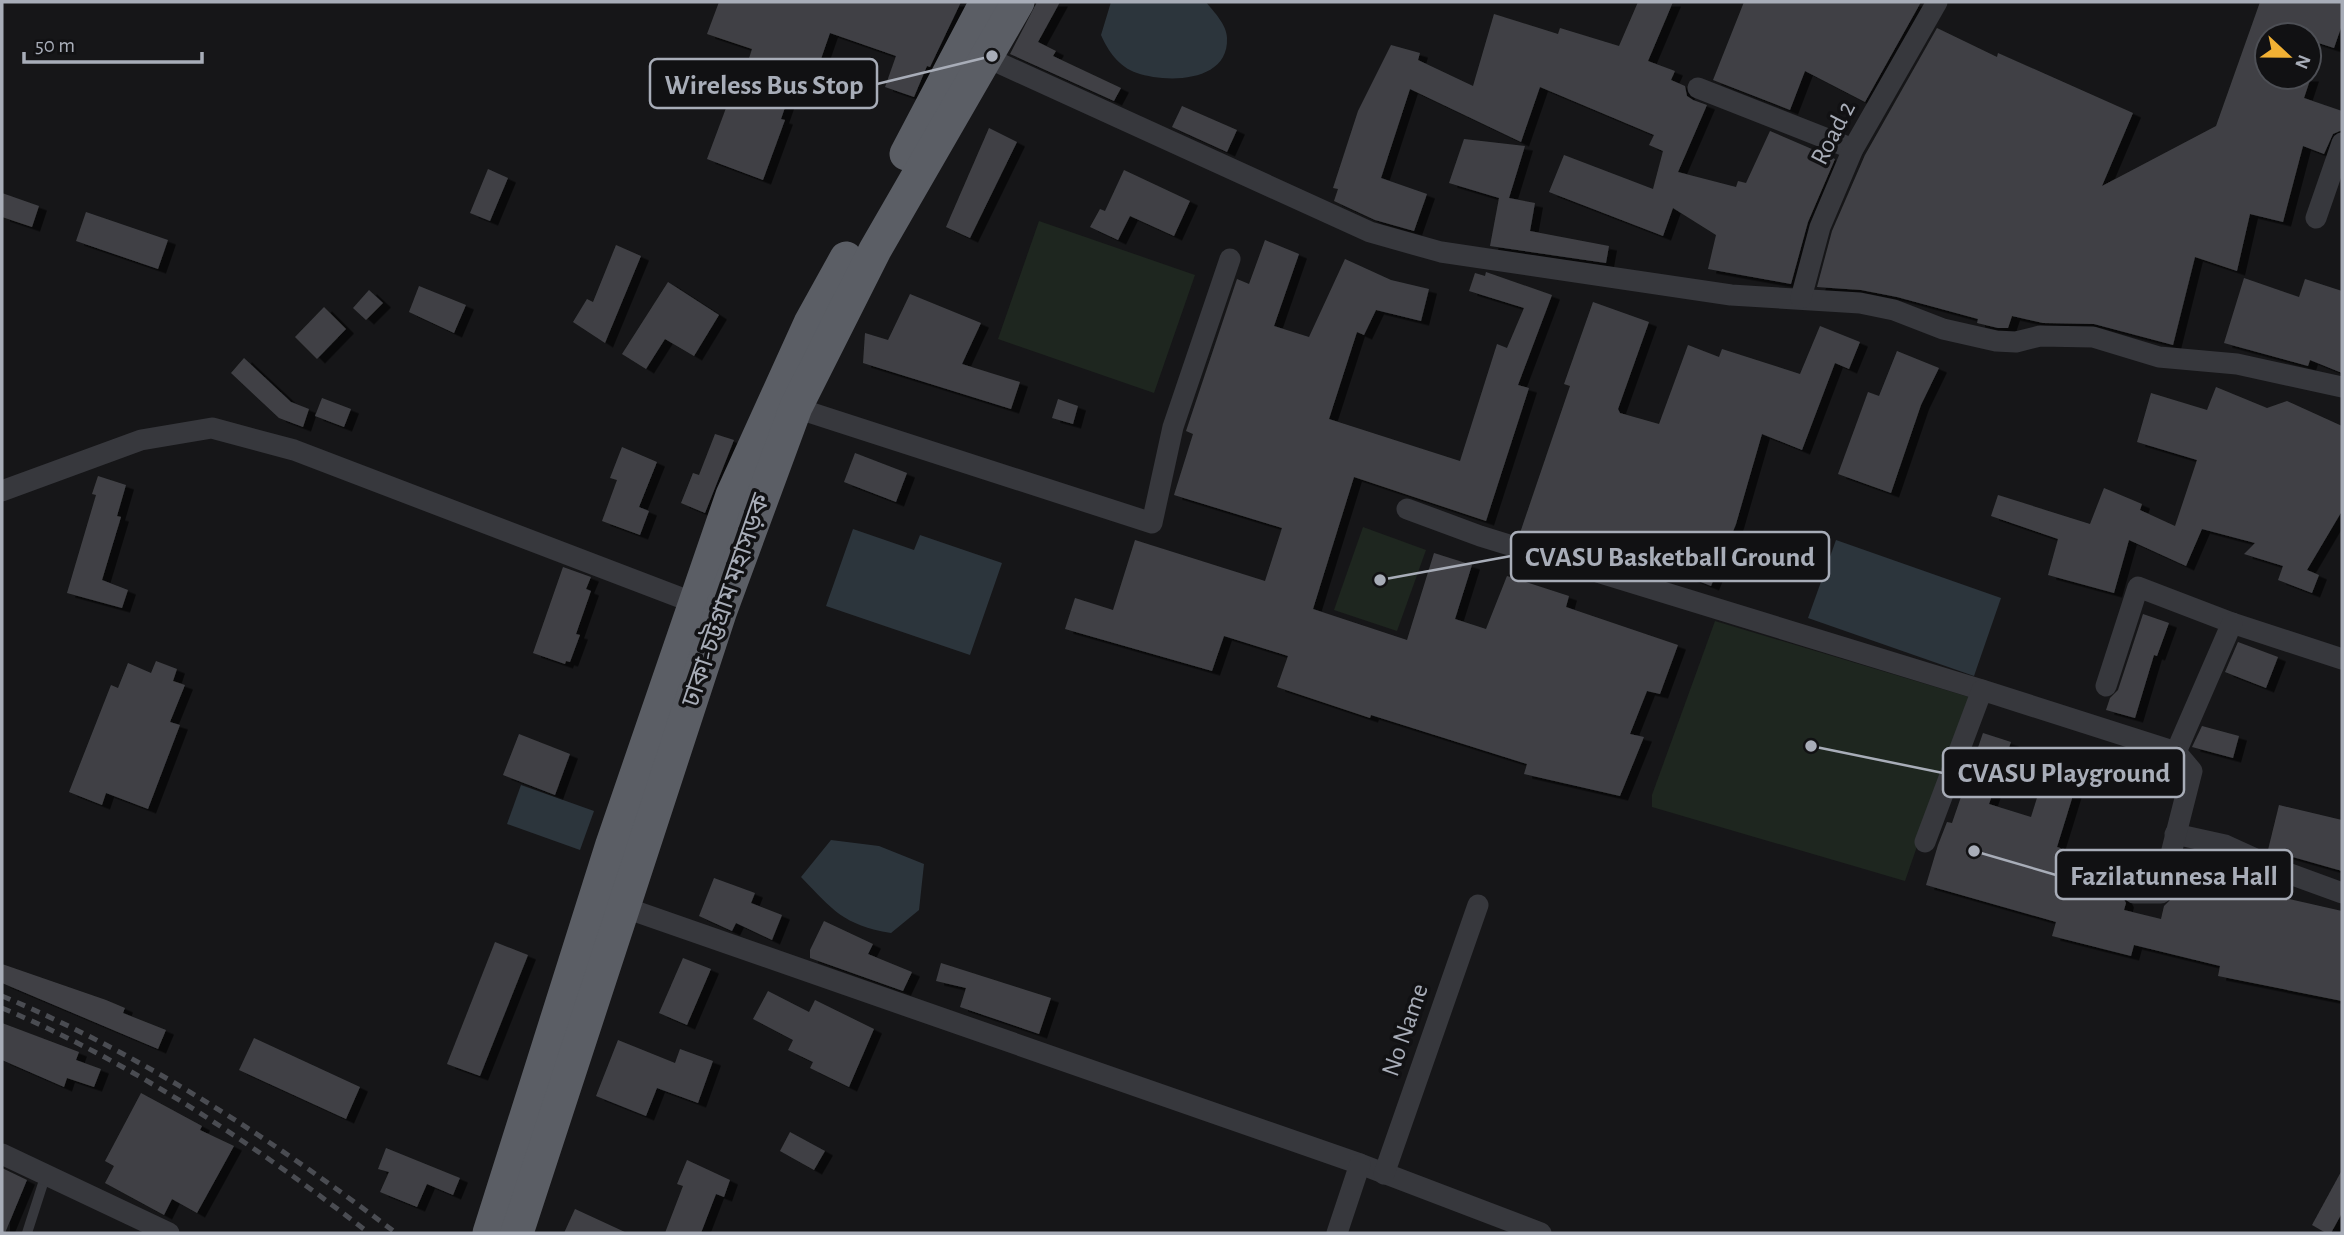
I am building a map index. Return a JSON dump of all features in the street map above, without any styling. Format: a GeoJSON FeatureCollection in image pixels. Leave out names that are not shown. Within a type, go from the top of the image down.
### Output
{"type":"FeatureCollection","features":[{"type":"Feature","properties":{"kind":"highway","name":"ঢাকা-চট্টগ্রাম মহাসড়ক"},"geometry":{"type":"LineString","coordinates":[[785,405],[810,323],[898,169],[986,2]]}},
{"type":"Feature","properties":{"kind":"highway","name":"ঢাকা-চট্টগ্রাম মহাসড়ক"},"geometry":{"type":"LineString","coordinates":[[517,1233],[623,907],[707,608],[732,495],[988,58],[1018,2]]}},
{"type":"Feature","properties":{"kind":"highway","name":"ঢাকা-চট্টগ্রাম মহাসড়ক"},"geometry":{"type":"LineString","coordinates":[[489,1233],[536,1077],[707,608]]}},
{"type":"Feature","properties":{"kind":"street","name":"Road 2"},"geometry":{"type":"LineString","coordinates":[[1801,298],[1820,227],[1853,149],[1937,2]]}},
{"type":"Feature","properties":{"kind":"street"},"geometry":{"type":"LineString","coordinates":[[988,58],[1370,232],[1441,252],[1731,295],[1860,303],[1894,310],[1943,329],[1996,341],[2016,342],[2040,336],[2094,337],[2159,357],[2236,364],[2342,387]]}},
{"type":"Feature","properties":{"kind":"street"},"geometry":{"type":"LineString","coordinates":[[1698,88],[1853,149]]}},
{"type":"Feature","properties":{"kind":"street"},"geometry":{"type":"LineString","coordinates":[[2316,218],[2342,143]]}},
{"type":"Feature","properties":{"kind":"street"},"geometry":{"type":"LineString","coordinates":[[785,405],[1152,523],[1173,427],[1230,259]]}},
{"type":"Feature","properties":{"kind":"street"},"geometry":{"type":"LineString","coordinates":[[2,491],[141,440],[212,428],[294,450],[707,608]]}},
{"type":"Feature","properties":{"kind":"street"},"geometry":{"type":"LineString","coordinates":[[1407,509],[1480,536],[2176,751],[2192,771],[2161,893],[2134,892]]}},
{"type":"Feature","properties":{"kind":"street"},"geometry":{"type":"LineString","coordinates":[[2106,686],[2138,587],[2232,623],[2342,659]]}},
{"type":"Feature","properties":{"kind":"street"},"geometry":{"type":"LineString","coordinates":[[2176,751],[2232,623]]}},
{"type":"Feature","properties":{"kind":"street"},"geometry":{"type":"LineString","coordinates":[[1925,842],[1982,690]]}},
{"type":"Feature","properties":{"kind":"street"},"geometry":{"type":"LineString","coordinates":[[2175,834],[2225,845],[2282,871],[2342,893]]}},
{"type":"Feature","properties":{"kind":"street","name":"No Name"},"geometry":{"type":"LineString","coordinates":[[1384,1174],[1478,905]]}},
{"type":"Feature","properties":{"kind":"street"},"geometry":{"type":"LineString","coordinates":[[623,907],[1360,1164],[1541,1233]]}},
{"type":"Feature","properties":{"kind":"street"},"geometry":{"type":"LineString","coordinates":[[2,1154],[169,1233]]}},
{"type":"Feature","properties":{"kind":"street"},"geometry":{"type":"LineString","coordinates":[[1338,1233],[1360,1164]]}},
{"type":"Feature","properties":{"kind":"lane"},"geometry":{"type":"LineString","coordinates":[[27,1233],[46,1174]]}},
{"type":"Feature","properties":{"kind":"shaded area"},"geometry":{"type":"Polygon","coordinates":[[[1111,2],[1206,2],[1225,28],[1225,53],[1218,64],[1194,76],[1164,78],[1137,73],[1115,58],[1101,35],[1111,2]]]}},
{"type":"Feature","properties":{"kind":"shaded area"},"geometry":{"type":"Polygon","coordinates":[[[1039,221],[1195,275],[1154,393],[998,339],[1039,221]]]}},
{"type":"Feature","properties":{"kind":"shaded area"},"geometry":{"type":"Polygon","coordinates":[[[1363,527],[1426,550],[1397,631],[1334,610],[1363,527]]]}},
{"type":"Feature","properties":{"kind":"shaded area"},"geometry":{"type":"Polygon","coordinates":[[[853,529],[914,550],[920,535],[1002,563],[970,655],[826,606],[853,529]]]}},
{"type":"Feature","properties":{"kind":"shaded area"},"geometry":{"type":"Polygon","coordinates":[[[1836,540],[2001,598],[1974,676],[1808,618],[1836,540]]]}},
{"type":"Feature","properties":{"kind":"shaded area"},"geometry":{"type":"Polygon","coordinates":[[[1715,621],[1969,697],[1905,881],[1652,807],[1652,795],[1715,621]]]}},
{"type":"Feature","properties":{"kind":"shaded area"},"geometry":{"type":"Polygon","coordinates":[[[521,785],[594,811],[580,850],[507,824],[521,785]]]}},
{"type":"Feature","properties":{"kind":"shaded area"},"geometry":{"type":"Polygon","coordinates":[[[831,840],[879,846],[924,864],[919,910],[891,933],[861,926],[840,914],[801,877],[831,840]]]}},
{"type":"Feature","properties":{"kind":"building"},"geometry":{"type":"Polygon","coordinates":[[[719,2],[961,2],[914,97],[885,87],[896,56],[830,33],[813,82],[796,76],[781,119],[785,120],[763,180],[707,159],[729,100],[735,102],[752,49],[707,34],[719,2]]]}},
{"type":"Feature","properties":{"kind":"building"},"geometry":{"type":"Polygon","coordinates":[[[1037,2],[1060,2],[1038,42],[1056,51],[1053,56],[1121,88],[1114,101],[1010,54],[1037,2]]]}},
{"type":"Feature","properties":{"kind":"building"},"geometry":{"type":"Polygon","coordinates":[[[1638,2],[1673,2],[1648,61],[1675,71],[1671,80],[1685,86],[1687,96],[1707,105],[1678,172],[1736,187],[1738,181],[1746,183],[1770,131],[1835,159],[1808,222],[1791,284],[1708,269],[1716,235],[1673,208],[1663,236],[1549,192],[1564,155],[1653,189],[1663,151],[1649,145],[1654,135],[1540,87],[1521,142],[1410,89],[1381,178],[1427,194],[1414,231],[1375,220],[1334,201],[1338,189],[1333,188],[1358,111],[1391,45],[1420,53],[1418,60],[1473,86],[1494,14],[1558,34],[1560,28],[1619,46],[1638,2]]]}},
{"type":"Feature","properties":{"kind":"building"},"geometry":{"type":"Polygon","coordinates":[[[1744,2],[1921,2],[1865,102],[1805,71],[1790,110],[1713,80],[1744,2]]]}},
{"type":"Feature","properties":{"kind":"building"},"geometry":{"type":"Polygon","coordinates":[[[2260,2],[2342,2],[2342,25],[2334,48],[2323,44],[2323,21],[2253,21],[2260,2]]]}},
{"type":"Feature","properties":{"kind":"building"},"geometry":{"type":"Polygon","coordinates":[[[2253,22],[2253,91],[2306,91],[2304,98],[2342,111],[2342,130],[2333,134],[2324,154],[2303,146],[2283,222],[2250,214],[2237,271],[2195,257],[2173,345],[2094,324],[2043,323],[2012,316],[2008,328],[1998,328],[1977,323],[1978,319],[1897,297],[1861,290],[1817,287],[1832,231],[1865,155],[1937,28],[1997,57],[1998,53],[2133,113],[2102,186],[2216,126],[2253,22]]]}},
{"type":"Feature","properties":{"kind":"building"},"geometry":{"type":"Polygon","coordinates":[[[1182,106],[1237,130],[1227,152],[1172,127],[1182,106]]]}},
{"type":"Feature","properties":{"kind":"building"},"geometry":{"type":"Polygon","coordinates":[[[989,128],[1017,142],[970,238],[946,227],[989,128]]]}},
{"type":"Feature","properties":{"kind":"building"},"geometry":{"type":"Polygon","coordinates":[[[1464,139],[1525,146],[1509,198],[1535,203],[1530,231],[1609,246],[1606,263],[1490,246],[1499,198],[1449,183],[1464,139]]]}},
{"type":"Feature","properties":{"kind":"building"},"geometry":{"type":"Polygon","coordinates":[[[488,169],[508,178],[490,221],[470,213],[488,169]]]}},
{"type":"Feature","properties":{"kind":"building"},"geometry":{"type":"Polygon","coordinates":[[[1124,170],[1190,201],[1174,236],[1130,216],[1118,240],[1090,227],[1100,209],[1105,211],[1124,170]]]}},
{"type":"Feature","properties":{"kind":"building"},"geometry":{"type":"Polygon","coordinates":[[[2,193],[39,206],[32,227],[2,217],[2,193]]]}},
{"type":"Feature","properties":{"kind":"building"},"geometry":{"type":"Polygon","coordinates":[[[86,212],[168,240],[158,269],[76,241],[86,212]]]}},
{"type":"Feature","properties":{"kind":"building"},"geometry":{"type":"Polygon","coordinates":[[[1265,240],[1299,254],[1274,326],[1309,337],[1345,259],[1391,280],[1429,289],[1421,321],[1376,310],[1364,335],[1357,332],[1329,419],[1460,461],[1497,344],[1507,348],[1524,308],[1469,291],[1475,273],[1485,276],[1486,272],[1552,295],[1518,385],[1529,388],[1486,521],[1354,477],[1313,609],[1407,640],[1434,553],[1472,565],[1455,619],[1486,629],[1507,576],[1569,596],[1566,607],[1678,645],[1660,694],[1647,691],[1630,734],[1644,737],[1620,796],[1524,774],[1527,764],[1371,715],[1370,718],[1277,687],[1288,656],[1224,636],[1212,671],[1065,629],[1075,598],[1113,610],[1135,540],[1265,581],[1282,528],[1174,495],[1193,434],[1186,431],[1237,279],[1249,284],[1265,240]]]}},
{"type":"Feature","properties":{"kind":"building"},"geometry":{"type":"Polygon","coordinates":[[[616,245],[641,256],[605,343],[573,322],[587,299],[593,302],[616,245]]]}},
{"type":"Feature","properties":{"kind":"building"},"geometry":{"type":"Polygon","coordinates":[[[2244,278],[2299,297],[2305,279],[2342,291],[2342,373],[2310,360],[2308,366],[2224,343],[2244,278]]]}},
{"type":"Feature","properties":{"kind":"building"},"geometry":{"type":"Polygon","coordinates":[[[668,282],[719,315],[694,356],[665,339],[646,369],[622,354],[668,282]]]}},
{"type":"Feature","properties":{"kind":"building"},"geometry":{"type":"Polygon","coordinates":[[[419,286],[466,305],[454,333],[409,312],[419,286]]]}},
{"type":"Feature","properties":{"kind":"building"},"geometry":{"type":"Polygon","coordinates":[[[369,290],[383,303],[366,320],[353,308],[369,290]]]}},
{"type":"Feature","properties":{"kind":"building"},"geometry":{"type":"Polygon","coordinates":[[[910,294],[981,323],[962,364],[1020,382],[1011,409],[863,363],[865,333],[888,340],[910,294]]]}},
{"type":"Feature","properties":{"kind":"building"},"geometry":{"type":"Polygon","coordinates":[[[1593,302],[1649,322],[1618,409],[1620,413],[1659,424],[1688,345],[1719,357],[1722,349],[1800,374],[1820,326],[1860,342],[1849,369],[1835,363],[1802,450],[1762,434],[1736,524],[1711,586],[1656,564],[1654,570],[1574,546],[1573,551],[1520,533],[1570,386],[1564,384],[1593,302]]]}},
{"type":"Feature","properties":{"kind":"building"},"geometry":{"type":"Polygon","coordinates":[[[324,307],[346,329],[317,359],[295,337],[324,307]]]}},
{"type":"Feature","properties":{"kind":"building"},"geometry":{"type":"Polygon","coordinates":[[[1897,351],[1939,368],[1921,405],[1891,493],[1838,474],[1868,392],[1879,396],[1897,351]]]}},
{"type":"Feature","properties":{"kind":"building"},"geometry":{"type":"Polygon","coordinates":[[[244,358],[291,402],[309,409],[303,427],[279,418],[231,373],[244,358]]]}},
{"type":"Feature","properties":{"kind":"building"},"geometry":{"type":"Polygon","coordinates":[[[2216,387],[2267,408],[2287,401],[2342,426],[2342,511],[2307,570],[2319,575],[2312,593],[2278,580],[2283,566],[2244,554],[2255,543],[2202,529],[2186,566],[2129,540],[2114,593],[2048,575],[2058,539],[1991,516],[1998,495],[2090,524],[2104,488],[2142,504],[2140,510],[2175,526],[2197,460],[2137,442],[2151,393],[2207,410],[2216,387]]]}},
{"type":"Feature","properties":{"kind":"building"},"geometry":{"type":"Polygon","coordinates":[[[322,398],[351,409],[344,427],[315,416],[322,398]]]}},
{"type":"Feature","properties":{"kind":"building"},"geometry":{"type":"Polygon","coordinates":[[[1058,399],[1078,406],[1073,424],[1052,418],[1058,399]]]}},
{"type":"Feature","properties":{"kind":"building"},"geometry":{"type":"Polygon","coordinates":[[[715,434],[734,440],[705,513],[681,503],[693,473],[699,475],[715,434]]]}},
{"type":"Feature","properties":{"kind":"building"},"geometry":{"type":"Polygon","coordinates":[[[622,447],[657,462],[639,507],[649,511],[640,535],[602,521],[617,480],[610,478],[622,447]]]}},
{"type":"Feature","properties":{"kind":"building"},"geometry":{"type":"Polygon","coordinates":[[[855,453],[907,473],[896,502],[844,482],[855,453]]]}},
{"type":"Feature","properties":{"kind":"building"},"geometry":{"type":"Polygon","coordinates":[[[98,476],[126,485],[117,516],[121,517],[102,580],[128,590],[122,608],[67,593],[96,495],[92,494],[98,476]]]}},
{"type":"Feature","properties":{"kind":"building"},"geometry":{"type":"Polygon","coordinates":[[[563,567],[591,577],[586,589],[591,591],[576,634],[580,635],[570,662],[566,661],[565,664],[533,653],[563,567]]]}},
{"type":"Feature","properties":{"kind":"building"},"geometry":{"type":"Polygon","coordinates":[[[2143,614],[2169,623],[2157,656],[2154,655],[2135,718],[2106,710],[2110,698],[2118,690],[2143,614]]]}},
{"type":"Feature","properties":{"kind":"building"},"geometry":{"type":"Polygon","coordinates":[[[2238,642],[2278,657],[2266,688],[2225,672],[2238,642]]]}},
{"type":"Feature","properties":{"kind":"building"},"geometry":{"type":"Polygon","coordinates":[[[156,661],[177,669],[173,681],[185,685],[170,722],[180,725],[148,809],[106,793],[102,805],[69,792],[111,685],[118,688],[128,663],[151,673],[156,661]]]}},
{"type":"Feature","properties":{"kind":"building"},"geometry":{"type":"Polygon","coordinates":[[[2202,726],[2239,736],[2233,758],[2192,747],[2202,726]]]}},
{"type":"Feature","properties":{"kind":"building"},"geometry":{"type":"Polygon","coordinates":[[[1983,733],[2011,742],[1989,804],[2031,817],[2051,753],[2083,763],[2057,847],[2136,871],[2133,880],[2122,887],[2121,894],[2126,903],[2124,910],[2161,919],[2164,906],[2174,896],[2184,855],[2211,861],[2209,871],[2274,886],[2272,895],[2342,911],[2342,1001],[2218,976],[2220,966],[2134,945],[2131,956],[2052,936],[2056,922],[1926,885],[1938,845],[1947,822],[1952,823],[1983,733]]]}},
{"type":"Feature","properties":{"kind":"building"},"geometry":{"type":"Polygon","coordinates":[[[519,734],[570,754],[555,795],[503,775],[519,734]]]}},
{"type":"Feature","properties":{"kind":"building"},"geometry":{"type":"Polygon","coordinates":[[[2279,805],[2342,820],[2342,871],[2268,850],[2279,805]]]}},
{"type":"Feature","properties":{"kind":"building"},"geometry":{"type":"Polygon","coordinates":[[[714,878],[755,893],[751,903],[782,915],[772,940],[736,923],[732,931],[699,916],[714,878]]]}},
{"type":"Feature","properties":{"kind":"building"},"geometry":{"type":"Polygon","coordinates":[[[824,921],[873,944],[868,954],[912,972],[903,991],[810,958],[810,950],[824,921]]]}},
{"type":"Feature","properties":{"kind":"building"},"geometry":{"type":"Polygon","coordinates":[[[495,942],[528,955],[480,1076],[447,1064],[495,942]]]}},
{"type":"Feature","properties":{"kind":"building"},"geometry":{"type":"Polygon","coordinates":[[[683,958],[711,969],[687,1025],[659,1013],[683,958]]]}},
{"type":"Feature","properties":{"kind":"building"},"geometry":{"type":"Polygon","coordinates":[[[941,963],[1051,998],[1039,1034],[960,1007],[966,988],[936,981],[941,963]]]}},
{"type":"Feature","properties":{"kind":"building"},"geometry":{"type":"Polygon","coordinates":[[[2,964],[106,1000],[125,1008],[123,1013],[166,1030],[158,1049],[2,983],[2,964]]]}},
{"type":"Feature","properties":{"kind":"building"},"geometry":{"type":"Polygon","coordinates":[[[768,991],[809,1012],[815,1000],[874,1029],[849,1087],[810,1068],[813,1062],[788,1050],[793,1040],[753,1019],[768,991]]]}},
{"type":"Feature","properties":{"kind":"building"},"geometry":{"type":"Polygon","coordinates":[[[2,1023],[79,1052],[76,1060],[101,1069],[94,1087],[67,1078],[64,1087],[2,1060],[2,1023]]]}},
{"type":"Feature","properties":{"kind":"building"},"geometry":{"type":"Polygon","coordinates":[[[254,1038],[360,1087],[346,1119],[239,1070],[254,1038]]]}},
{"type":"Feature","properties":{"kind":"building"},"geometry":{"type":"Polygon","coordinates":[[[618,1040],[675,1063],[680,1049],[713,1061],[698,1103],[657,1088],[646,1116],[596,1096],[618,1040]]]}},
{"type":"Feature","properties":{"kind":"building"},"geometry":{"type":"Polygon","coordinates":[[[141,1093],[202,1126],[200,1130],[234,1146],[197,1213],[172,1199],[164,1215],[105,1183],[114,1166],[105,1161],[141,1093]]]}},
{"type":"Feature","properties":{"kind":"building"},"geometry":{"type":"Polygon","coordinates":[[[790,1132],[825,1151],[814,1170],[780,1151],[790,1132]]]}},
{"type":"Feature","properties":{"kind":"building"},"geometry":{"type":"Polygon","coordinates":[[[386,1148],[460,1178],[453,1195],[427,1184],[417,1207],[380,1192],[389,1172],[378,1169],[386,1148]]]}},
{"type":"Feature","properties":{"kind":"building"},"geometry":{"type":"Polygon","coordinates":[[[687,1160],[730,1180],[724,1197],[716,1194],[701,1233],[665,1233],[683,1186],[677,1184],[687,1160]]]}},
{"type":"Feature","properties":{"kind":"building"},"geometry":{"type":"Polygon","coordinates":[[[2,1168],[27,1180],[5,1233],[2,1233],[2,1168]]]}},
{"type":"Feature","properties":{"kind":"building"},"geometry":{"type":"Polygon","coordinates":[[[2342,1170],[2342,1213],[2331,1233],[2326,1233],[2312,1225],[2342,1170]]]}},
{"type":"Feature","properties":{"kind":"building"},"geometry":{"type":"Polygon","coordinates":[[[575,1209],[627,1233],[564,1233],[575,1209]]]}},
{"type":"Feature","properties":{"kind":"railway"},"geometry":{"type":"LineString","coordinates":[[2,996],[107,1045],[206,1102],[303,1165],[396,1233]]}},
{"type":"Feature","properties":{"kind":"railway"},"geometry":{"type":"LineString","coordinates":[[2,1008],[99,1054],[193,1108],[369,1233]]}},
{"type":"Feature","properties":{"kind":"place","name":"Wireless Bus Stop"},"geometry":{"type":"Point","coordinates":[992,56]}},
{"type":"Feature","properties":{"kind":"place","name":"CVASU Basketball Ground"},"geometry":{"type":"Point","coordinates":[1380,580]}},
{"type":"Feature","properties":{"kind":"place","name":"CVASU Playground"},"geometry":{"type":"Point","coordinates":[1811,746]}},
{"type":"Feature","properties":{"kind":"place","name":"Fazilatunnesa Hall"},"geometry":{"type":"Point","coordinates":[1974,851]}}]}
